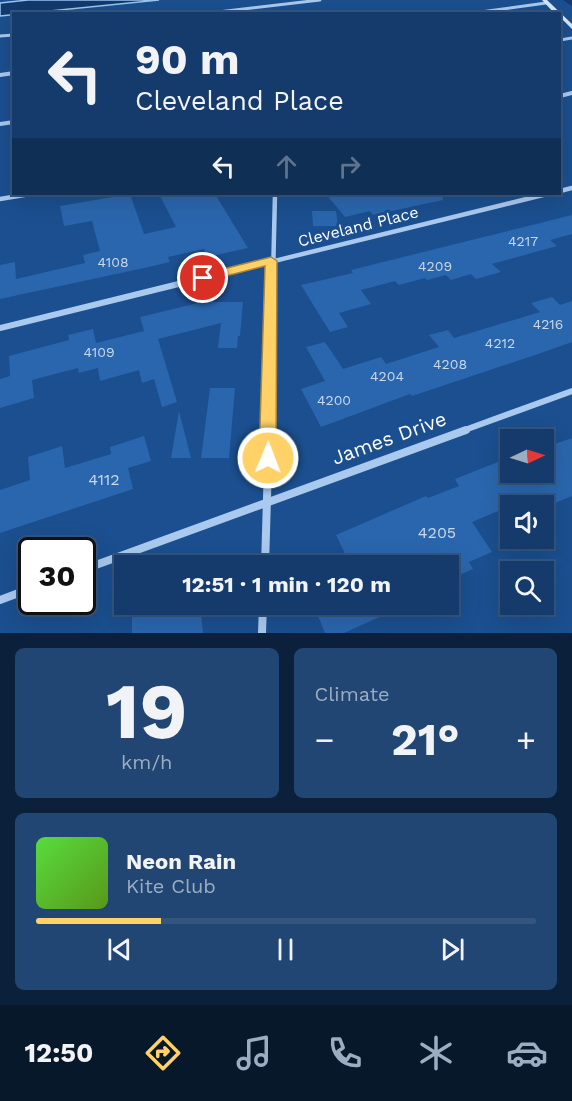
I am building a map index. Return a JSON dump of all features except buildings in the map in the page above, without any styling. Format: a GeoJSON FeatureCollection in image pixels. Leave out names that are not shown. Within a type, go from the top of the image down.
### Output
{"type":"FeatureCollection","features":[{"type":"Feature","properties":{"kind":"main road"},"geometry":{"type":"LineString","coordinates":[[545,2],[557,12]]}},
{"type":"Feature","properties":{"kind":"main road"},"geometry":{"type":"LineString","coordinates":[[561,16],[572,27]]}},
{"type":"Feature","properties":{"kind":"street"},"geometry":{"type":"LineString","coordinates":[[218,12],[320,0]]}},
{"type":"Feature","properties":{"kind":"street"},"geometry":{"type":"LineString","coordinates":[[479,12],[545,2]]}},
{"type":"Feature","properties":{"kind":"street"},"geometry":{"type":"LineString","coordinates":[[0,199],[24,195]]}},
{"type":"Feature","properties":{"kind":"street"},"geometry":{"type":"LineString","coordinates":[[265,555],[271,261],[275,195]]}},
{"type":"Feature","properties":{"kind":"street","name":"Cleveland Place"},"geometry":{"type":"LineString","coordinates":[[0,328],[543,195]]}},
{"type":"Feature","properties":{"kind":"street","name":"James Drive"},"geometry":{"type":"LineString","coordinates":[[96,565],[572,391]]}},
{"type":"Feature","properties":{"kind":"street"},"geometry":{"type":"LineString","coordinates":[[0,600],[18,593]]}},
{"type":"Feature","properties":{"kind":"street"},"geometry":{"type":"LineString","coordinates":[[262,633],[263,615]]}},
{"type":"Feature","properties":{"kind":"water"},"geometry":{"type":"Polygon","coordinates":[[[28,0],[159,0],[40,12],[12,12],[12,15],[0,16],[0,3],[28,0]]]}},
{"type":"Feature","properties":{"kind":"waterway"},"geometry":{"type":"LineString","coordinates":[[567,0],[572,3]]}},
{"type":"Feature","properties":{"kind":"route"},"geometry":{"type":"LineString","coordinates":[[203,278],[271,261],[268,458]]}}]}
